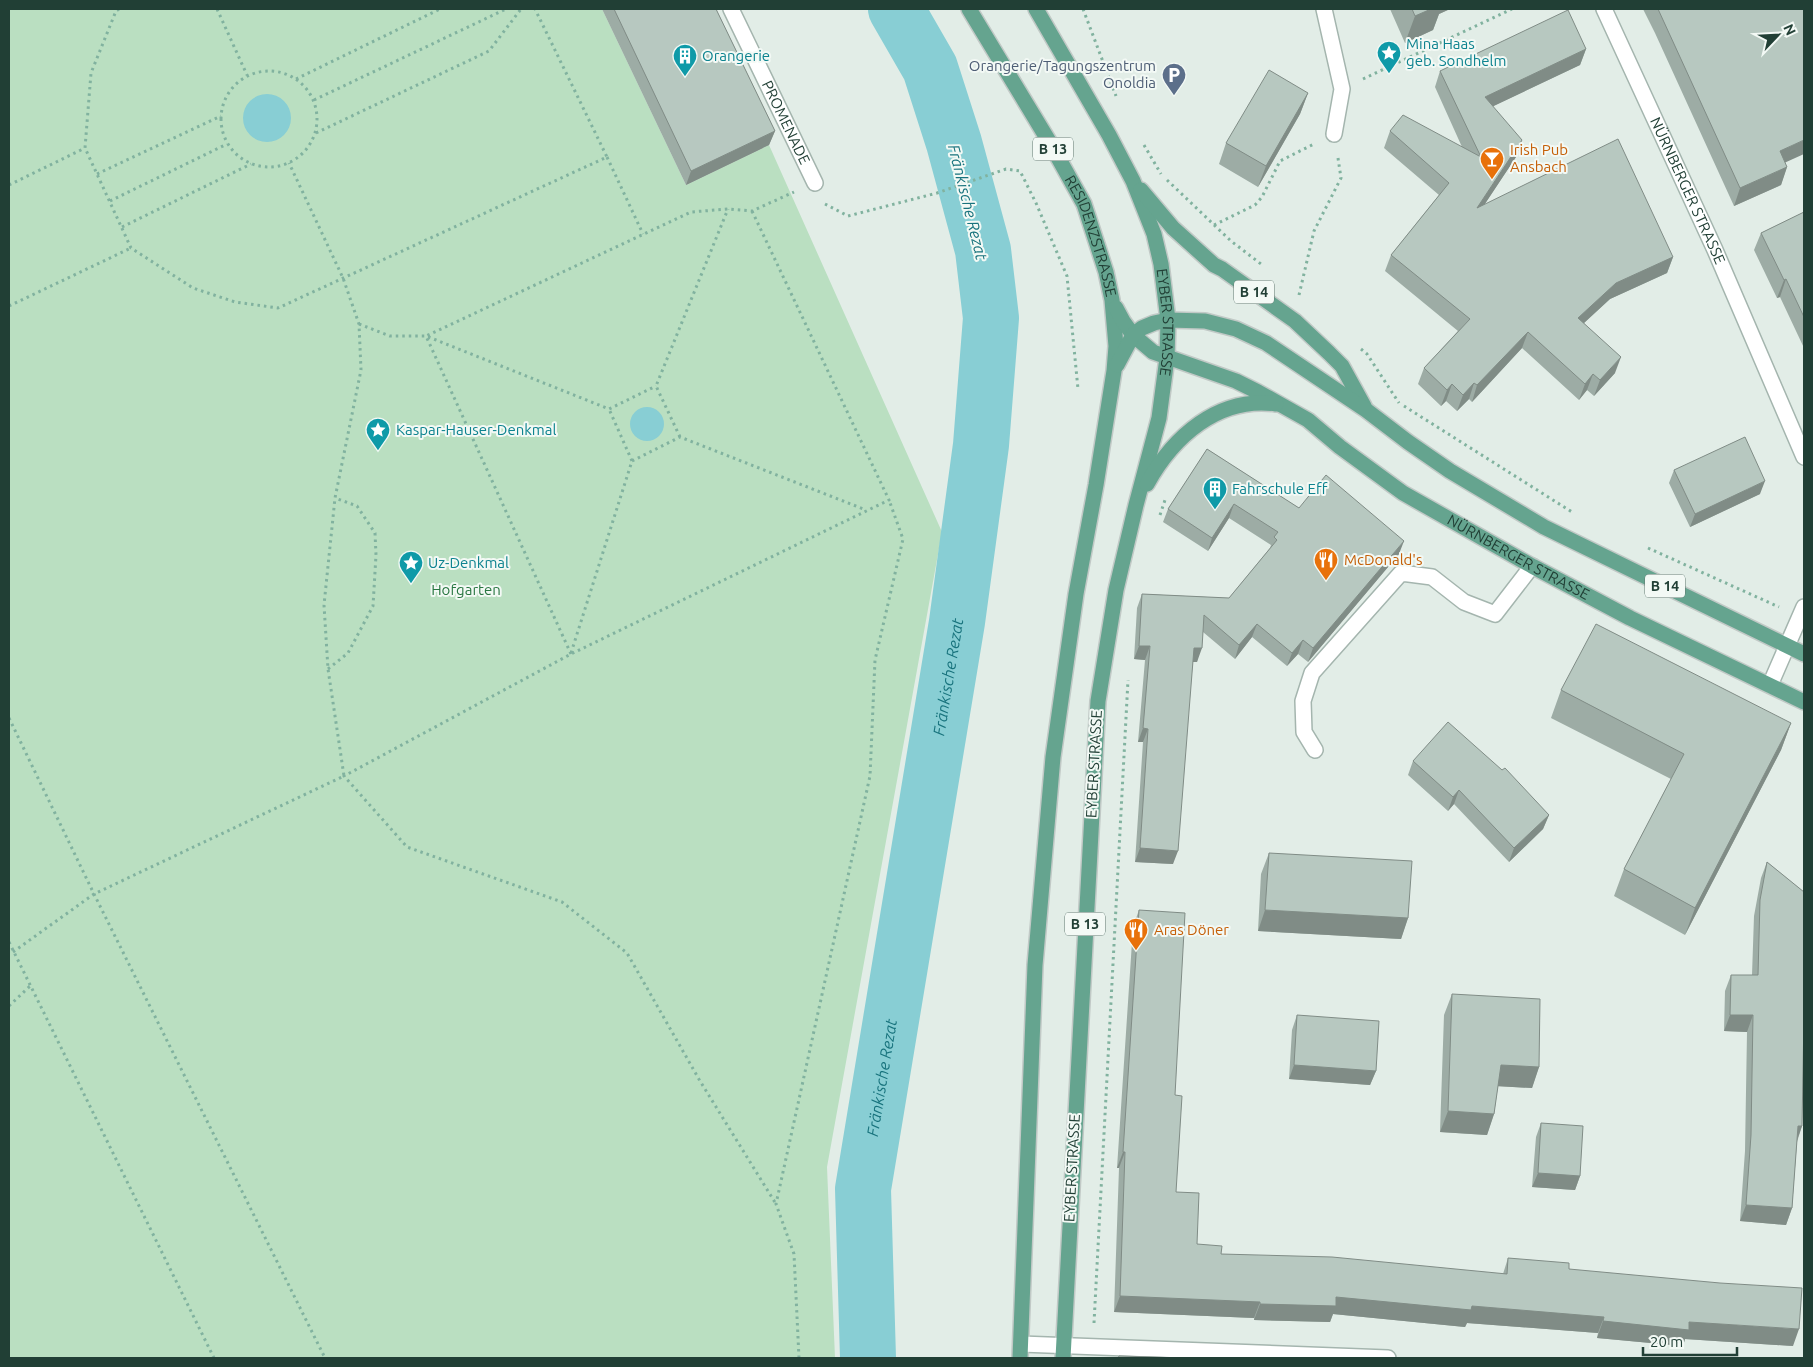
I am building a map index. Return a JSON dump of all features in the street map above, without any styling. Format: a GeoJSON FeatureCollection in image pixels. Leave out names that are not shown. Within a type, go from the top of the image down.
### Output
{"type":"FeatureCollection","features":[{"type":"Feature","properties":{"kind":"main road","name":"RESIDENZSTRASSE"},"geometry":{"type":"LineString","coordinates":[[969,9],[1050,142],[1084,204],[1106,272],[1112,300],[1116,346],[1114,371]]}},
{"type":"Feature","properties":{"kind":"main road","name":"B 13"},"geometry":{"type":"LineString","coordinates":[[1036,9],[1109,134],[1133,181]]}},
{"type":"Feature","properties":{"kind":"main road","name":"EYBER STRASSE"},"geometry":{"type":"LineString","coordinates":[[1063,1352],[1098,701],[1116,590],[1159,418],[1167,358],[1168,320],[1161,264],[1154,234],[1133,181]]}},
{"type":"Feature","properties":{"kind":"main road","name":"B 14"},"geometry":{"type":"LineString","coordinates":[[1133,181],[1173,228],[1214,265],[1295,321],[1342,366],[1366,410]]}},
{"type":"Feature","properties":{"kind":"main road","name":"NÜRNBERGER STRASSE"},"geometry":{"type":"LineString","coordinates":[[1112,300],[1133,335],[1153,352],[1236,381],[1283,405],[1308,420],[1340,447],[1403,493],[1532,566],[1630,618],[1804,702]]}},
{"type":"Feature","properties":{"kind":"main road","name":"B 14"},"geometry":{"type":"LineString","coordinates":[[1133,335],[1148,325],[1168,320],[1205,321],[1236,329],[1266,343],[1366,410],[1450,472],[1544,526],[1804,654]]}},
{"type":"Feature","properties":{"kind":"main road"},"geometry":{"type":"LineString","coordinates":[[1114,371],[1133,335]]}},
{"type":"Feature","properties":{"kind":"main road","name":"B 13"},"geometry":{"type":"LineString","coordinates":[[1020,1351],[1035,965],[1053,757],[1076,594],[1114,371]]}},
{"type":"Feature","properties":{"kind":"main road","name":"NÜRNBERGER STRASSE"},"geometry":{"type":"LineString","coordinates":[[1136,505],[1155,470],[1170,450],[1190,430],[1205,419],[1227,409],[1248,403],[1264,402],[1283,405]]}},
{"type":"Feature","properties":{"kind":"street","name":"PROMENADE"},"geometry":{"type":"LineString","coordinates":[[731,9],[815,183]]}},
{"type":"Feature","properties":{"kind":"street"},"geometry":{"type":"LineString","coordinates":[[1324,9],[1342,89],[1334,134]]}},
{"type":"Feature","properties":{"kind":"street","name":"NÜRNBERGER STRASSE"},"geometry":{"type":"LineString","coordinates":[[1604,9],[1800,437],[1804,458]]}},
{"type":"Feature","properties":{"kind":"street"},"geometry":{"type":"LineString","coordinates":[[1316,750],[1304,732],[1303,701],[1312,673],[1401,574],[1432,577],[1464,602],[1495,614],[1532,566]]}},
{"type":"Feature","properties":{"kind":"street"},"geometry":{"type":"LineString","coordinates":[[1770,686],[1802,611]]}},
{"type":"Feature","properties":{"kind":"street"},"geometry":{"type":"LineString","coordinates":[[1020,1351],[1063,1352],[1093,1346],[1388,1358]]}},
{"type":"Feature","properties":{"kind":"path"},"geometry":{"type":"LineString","coordinates":[[119,9],[116,11],[92,73],[85,148],[131,248],[193,288],[235,302],[278,308],[607,157]]}},
{"type":"Feature","properties":{"kind":"path"},"geometry":{"type":"LineString","coordinates":[[217,9],[247,75]]}},
{"type":"Feature","properties":{"kind":"path"},"geometry":{"type":"LineString","coordinates":[[296,79],[440,9]]}},
{"type":"Feature","properties":{"kind":"path"},"geometry":{"type":"LineString","coordinates":[[314,100],[506,9]]}},
{"type":"Feature","properties":{"kind":"path"},"geometry":{"type":"LineString","coordinates":[[316,133],[489,51],[521,9]]}},
{"type":"Feature","properties":{"kind":"path"},"geometry":{"type":"LineString","coordinates":[[535,9],[643,234]]}},
{"type":"Feature","properties":{"kind":"path"},"geometry":{"type":"LineString","coordinates":[[1084,9],[1118,101]]}},
{"type":"Feature","properties":{"kind":"path"},"geometry":{"type":"LineString","coordinates":[[1342,89],[1512,9]]}},
{"type":"Feature","properties":{"kind":"path"},"geometry":{"type":"LineString","coordinates":[[262,71],[278,71],[296,79],[314,100],[317,116],[316,133],[310,145],[301,156],[290,163],[275,167],[261,167],[246,162],[235,154],[227,144],[220,127],[220,116],[225,97],[235,84],[247,75],[262,71]]}},
{"type":"Feature","properties":{"kind":"path"},"geometry":{"type":"LineString","coordinates":[[97,174],[220,116]]}},
{"type":"Feature","properties":{"kind":"path"},"geometry":{"type":"LineString","coordinates":[[1214,226],[1255,205],[1262,197],[1280,161],[1334,134],[1341,178],[1314,231],[1295,321]]}},
{"type":"Feature","properties":{"kind":"path"},"geometry":{"type":"LineString","coordinates":[[1142,142],[1162,175],[1214,226],[1261,265]]}},
{"type":"Feature","properties":{"kind":"path"},"geometry":{"type":"LineString","coordinates":[[110,201],[227,144]]}},
{"type":"Feature","properties":{"kind":"path"},"geometry":{"type":"LineString","coordinates":[[9,185],[85,148]]}},
{"type":"Feature","properties":{"kind":"path"},"geometry":{"type":"LineString","coordinates":[[290,163],[342,278],[359,324],[361,370],[335,498],[324,605],[328,669],[344,776],[407,847],[562,902],[627,954],[700,1081],[776,1204],[794,1254],[799,1358]]}},
{"type":"Feature","properties":{"kind":"path"},"geometry":{"type":"LineString","coordinates":[[122,227],[251,164]]}},
{"type":"Feature","properties":{"kind":"path"},"geometry":{"type":"LineString","coordinates":[[426,336],[691,212],[728,209],[752,211],[815,183],[823,204],[848,216],[937,193],[1006,169],[1020,171],[1068,276],[1078,389]]}},
{"type":"Feature","properties":{"kind":"path"},"geometry":{"type":"LineString","coordinates":[[609,409],[656,386],[728,209]]}},
{"type":"Feature","properties":{"kind":"path"},"geometry":{"type":"LineString","coordinates":[[752,211],[889,500],[903,539],[875,660],[870,776],[776,1204]]}},
{"type":"Feature","properties":{"kind":"path"},"geometry":{"type":"LineString","coordinates":[[9,306],[131,248]]}},
{"type":"Feature","properties":{"kind":"path"},"geometry":{"type":"LineString","coordinates":[[1292,289],[1299,295]]}},
{"type":"Feature","properties":{"kind":"path"},"geometry":{"type":"LineString","coordinates":[[359,324],[390,336],[426,336],[609,409],[632,461],[571,654]]}},
{"type":"Feature","properties":{"kind":"path"},"geometry":{"type":"LineString","coordinates":[[426,336],[571,654]]}},
{"type":"Feature","properties":{"kind":"path"},"geometry":{"type":"LineString","coordinates":[[1360,347],[1367,354],[1398,402],[1579,516]]}},
{"type":"Feature","properties":{"kind":"path"},"geometry":{"type":"LineString","coordinates":[[656,386],[680,437],[866,510]]}},
{"type":"Feature","properties":{"kind":"path"},"geometry":{"type":"LineString","coordinates":[[632,461],[680,437]]}},
{"type":"Feature","properties":{"kind":"path"},"geometry":{"type":"LineString","coordinates":[[1158,522],[1167,495]]}},
{"type":"Feature","properties":{"kind":"path"},"geometry":{"type":"LineString","coordinates":[[328,669],[348,653],[373,606],[376,554],[375,533],[357,506],[335,498]]}},
{"type":"Feature","properties":{"kind":"path"},"geometry":{"type":"LineString","coordinates":[[14,952],[94,894],[344,776],[571,654],[889,500]]}},
{"type":"Feature","properties":{"kind":"path"},"geometry":{"type":"LineString","coordinates":[[1641,545],[1802,611]]}},
{"type":"Feature","properties":{"kind":"path"},"geometry":{"type":"LineString","coordinates":[[1093,1346],[1128,676]]}},
{"type":"Feature","properties":{"kind":"path"},"geometry":{"type":"LineString","coordinates":[[9,718],[94,894],[325,1358]]}},
{"type":"Feature","properties":{"kind":"path"},"geometry":{"type":"LineString","coordinates":[[9,942],[214,1358]]}},
{"type":"Feature","properties":{"kind":"path"},"geometry":{"type":"LineString","coordinates":[[9,1006],[30,986]]}},
{"type":"Feature","properties":{"kind":"green space","name":"Hofgarten"},"geometry":{"type":"Polygon","coordinates":[[[9,9],[602,9],[686,185],[769,145],[942,532],[827,1167],[835,1358],[9,1358],[9,9]]]}},
{"type":"Feature","properties":{"kind":"water"},"geometry":{"type":"Polygon","coordinates":[[[267,94],[276,96],[284,101],[289,109],[291,118],[289,127],[284,135],[276,140],[267,142],[258,140],[250,135],[245,127],[243,118],[245,109],[250,101],[258,96],[267,94]]]}},
{"type":"Feature","properties":{"kind":"water"},"geometry":{"type":"Polygon","coordinates":[[[647,407],[654,408],[659,412],[663,417],[663,431],[659,436],[654,440],[647,441],[640,440],[635,436],[631,431],[630,424],[631,417],[635,412],[640,408],[647,407]]]}},
{"type":"Feature","properties":{"kind":"building","name":"Orangerie"},"geometry":{"type":"Polygon","coordinates":[[[614,9],[716,9],[775,131],[691,171],[614,9]]]}},
{"type":"Feature","properties":{"kind":"building"},"geometry":{"type":"Polygon","coordinates":[[[1412,9],[1431,9],[1415,16],[1412,9]]]}},
{"type":"Feature","properties":{"kind":"building"},"geometry":{"type":"Polygon","coordinates":[[[1658,9],[1804,9],[1804,140],[1780,151],[1787,167],[1740,188],[1658,9]]]}},
{"type":"Feature","properties":{"kind":"building"},"geometry":{"type":"Polygon","coordinates":[[[1568,10],[1586,49],[1485,97],[1522,140],[1477,208],[1618,139],[1673,257],[1616,283],[1578,318],[1621,357],[1600,380],[1593,374],[1585,384],[1528,332],[1477,385],[1474,383],[1463,395],[1452,384],[1447,390],[1424,368],[1470,319],[1391,255],[1449,183],[1390,131],[1403,115],[1481,157],[1440,71],[1568,10]]]}},
{"type":"Feature","properties":{"kind":"building"},"geometry":{"type":"Polygon","coordinates":[[[1269,70],[1308,93],[1266,166],[1226,143],[1269,70]]]}},
{"type":"Feature","properties":{"kind":"building"},"geometry":{"type":"Polygon","coordinates":[[[1804,212],[1804,317],[1761,233],[1804,212]]]}},
{"type":"Feature","properties":{"kind":"building"},"geometry":{"type":"Polygon","coordinates":[[[1745,437],[1765,481],[1695,514],[1674,470],[1745,437]]]}},
{"type":"Feature","properties":{"kind":"building"},"geometry":{"type":"Polygon","coordinates":[[[1207,449],[1299,508],[1326,475],[1404,541],[1313,648],[1303,640],[1292,653],[1257,624],[1239,645],[1204,615],[1202,648],[1194,648],[1178,851],[1140,848],[1148,729],[1143,728],[1150,646],[1139,646],[1142,594],[1229,598],[1277,540],[1274,537],[1278,532],[1234,504],[1212,538],[1168,509],[1207,449]]]}},
{"type":"Feature","properties":{"kind":"building"},"geometry":{"type":"Polygon","coordinates":[[[1596,624],[1791,723],[1695,908],[1624,869],[1684,754],[1561,690],[1596,624]]]}},
{"type":"Feature","properties":{"kind":"building"},"geometry":{"type":"Polygon","coordinates":[[[1448,722],[1502,770],[1505,768],[1549,815],[1514,848],[1459,790],[1453,797],[1413,761],[1448,722]]]}},
{"type":"Feature","properties":{"kind":"building"},"geometry":{"type":"Polygon","coordinates":[[[1269,853],[1412,861],[1408,918],[1265,910],[1269,853]]]}},
{"type":"Feature","properties":{"kind":"building"},"geometry":{"type":"Polygon","coordinates":[[[1767,862],[1804,892],[1802,1126],[1798,1126],[1792,1208],[1746,1205],[1751,1135],[1753,1015],[1730,1015],[1731,975],[1758,975],[1760,900],[1767,862]]]}},
{"type":"Feature","properties":{"kind":"building"},"geometry":{"type":"Polygon","coordinates":[[[1139,910],[1185,913],[1175,1095],[1182,1096],[1176,1192],[1199,1193],[1197,1244],[1222,1246],[1221,1254],[1332,1257],[1507,1274],[1508,1258],[1569,1263],[1569,1269],[1720,1283],[1802,1288],[1799,1329],[1689,1322],[1689,1330],[1603,1321],[1604,1317],[1472,1306],[1471,1310],[1336,1297],[1336,1306],[1260,1304],[1260,1302],[1120,1296],[1125,1152],[1123,1152],[1139,910]]]}},
{"type":"Feature","properties":{"kind":"building"},"geometry":{"type":"Polygon","coordinates":[[[1452,994],[1540,999],[1539,1067],[1501,1065],[1494,1114],[1448,1111],[1452,994]]]}},
{"type":"Feature","properties":{"kind":"building"},"geometry":{"type":"Polygon","coordinates":[[[1297,1015],[1379,1021],[1376,1071],[1294,1065],[1297,1015]]]}},
{"type":"Feature","properties":{"kind":"building"},"geometry":{"type":"Polygon","coordinates":[[[1541,1123],[1583,1126],[1580,1176],[1538,1173],[1541,1123]]]}},
{"type":"Feature","properties":{"kind":"building"},"geometry":{"type":"Polygon","coordinates":[[[1119,1356],[1187,1358],[1118,1358],[1119,1356]]]}},
{"type":"Feature","properties":{"kind":"waterway","name":"Fränkische Rezat"},"geometry":{"type":"LineString","coordinates":[[868,1358],[863,1189],[957,622],[981,445],[991,318],[983,250],[954,143],[930,68],[896,9]]}},
{"type":"Feature","properties":{"kind":"place","name":"Mina Haas geb. Sondhelm"},"geometry":{"type":"Point","coordinates":[1389,74]}},
{"type":"Feature","properties":{"kind":"place","name":"Orangerie"},"geometry":{"type":"Point","coordinates":[685,77]}},
{"type":"Feature","properties":{"kind":"place","name":"Orangerie/Tagungszentrum Onoldia"},"geometry":{"type":"Point","coordinates":[1174,96]}},
{"type":"Feature","properties":{"kind":"place","name":"Irish Pub Ansbach"},"geometry":{"type":"Point","coordinates":[1492,180]}},
{"type":"Feature","properties":{"kind":"place","name":"Kaspar-Hauser-Denkmal"},"geometry":{"type":"Point","coordinates":[378,451]}},
{"type":"Feature","properties":{"kind":"place","name":"Fahrschule Eff"},"geometry":{"type":"Point","coordinates":[1215,510]}},
{"type":"Feature","properties":{"kind":"place","name":"McDonald's"},"geometry":{"type":"Point","coordinates":[1326,581]}},
{"type":"Feature","properties":{"kind":"place","name":"Uz-Denkmal"},"geometry":{"type":"Point","coordinates":[411,584]}},
{"type":"Feature","properties":{"kind":"place","name":"Aras Döner"},"geometry":{"type":"Point","coordinates":[1136,951]}}]}
